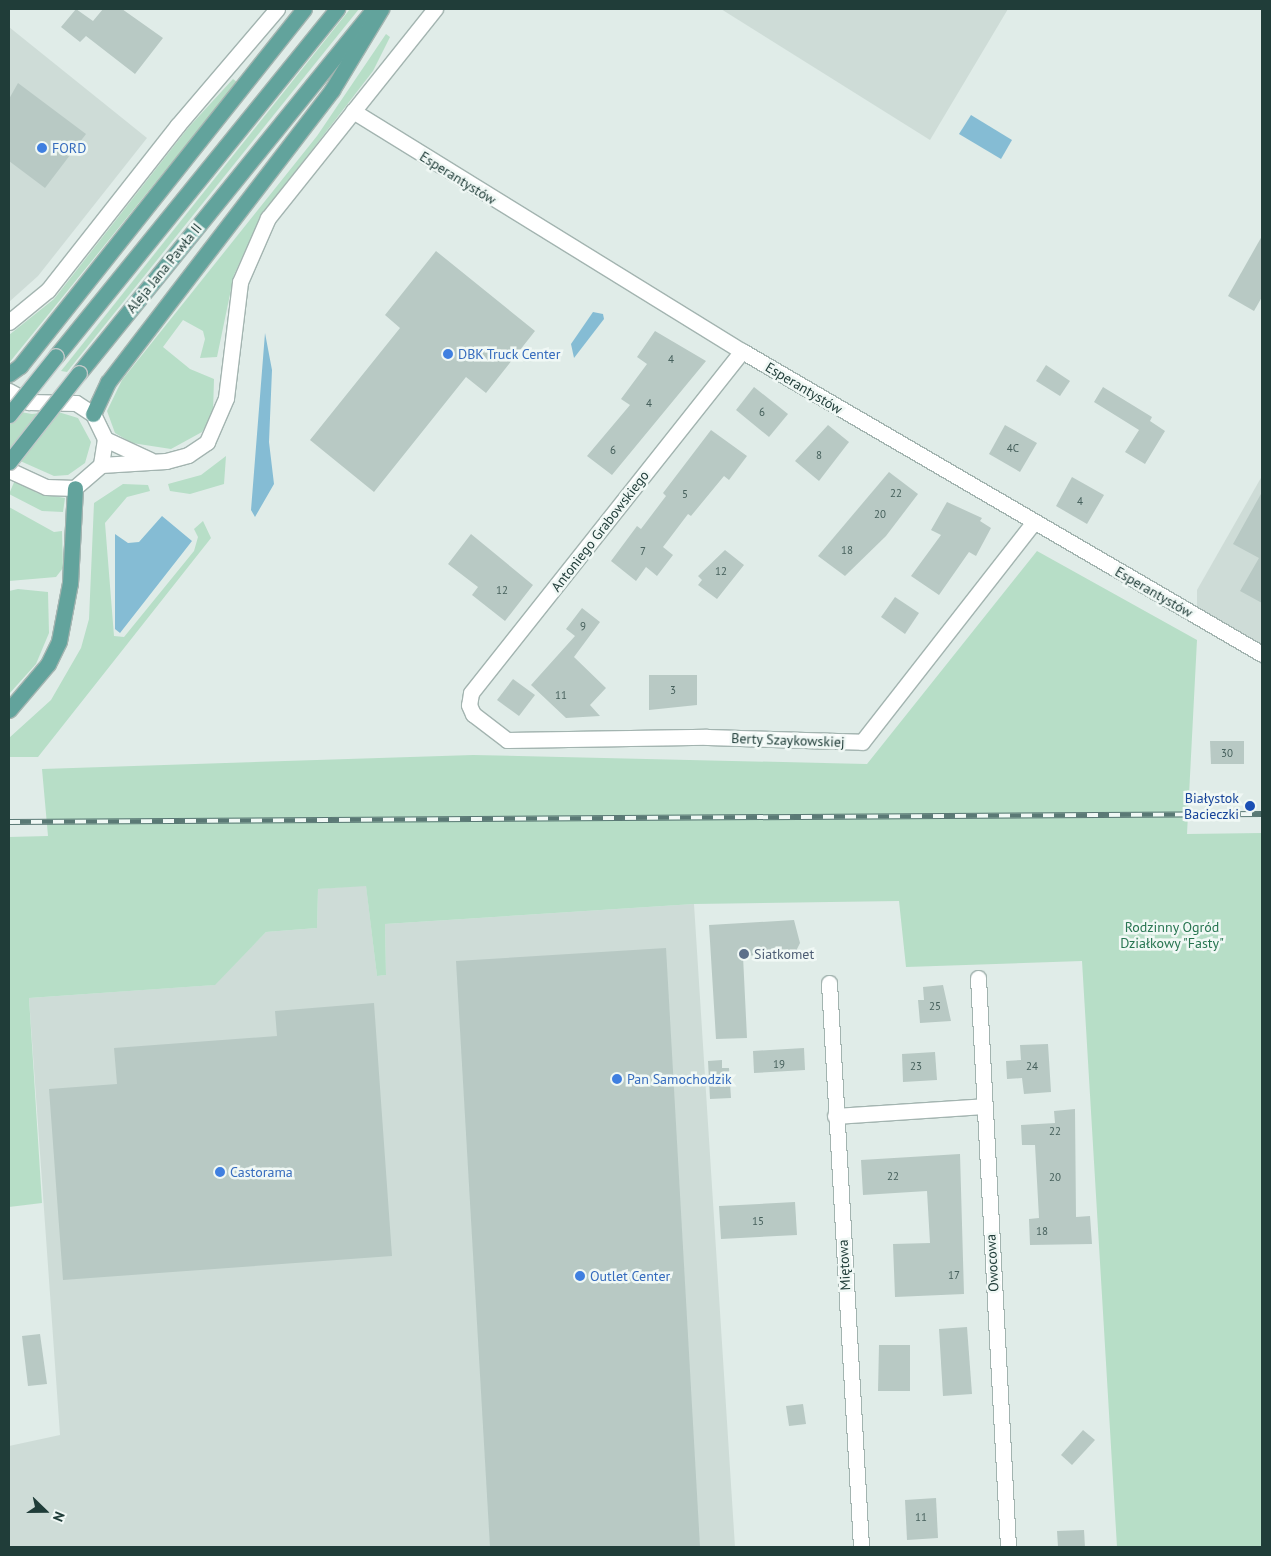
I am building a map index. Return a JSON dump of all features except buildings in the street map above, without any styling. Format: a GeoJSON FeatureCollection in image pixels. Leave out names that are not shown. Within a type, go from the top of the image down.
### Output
{"type":"FeatureCollection","features":[{"type":"Feature","properties":{"kind":"main road"},"geometry":{"type":"LineString","coordinates":[[9,374],[20,366],[304,9]]}},
{"type":"Feature","properties":{"kind":"main road","name":"Aleja Jana Pawła II"},"geometry":{"type":"LineString","coordinates":[[9,415],[336,9]]}},
{"type":"Feature","properties":{"kind":"main road","name":"Aleja Jana Pawła II"},"geometry":{"type":"LineString","coordinates":[[9,462],[374,9]]}},
{"type":"Feature","properties":{"kind":"main road"},"geometry":{"type":"LineString","coordinates":[[93,414],[108,382],[332,90],[381,9]]}},
{"type":"Feature","properties":{"kind":"main road"},"geometry":{"type":"LineString","coordinates":[[9,710],[48,664],[59,641],[70,583],[75,488]]}},
{"type":"Feature","properties":{"kind":"street"},"geometry":{"type":"LineString","coordinates":[[9,322],[48,290],[177,126],[277,9]]}},
{"type":"Feature","properties":{"kind":"street"},"geometry":{"type":"LineString","coordinates":[[9,470],[46,487],[75,488],[101,464],[188,455],[216,429],[226,398],[234,307],[252,248],[283,196],[435,9]]}},
{"type":"Feature","properties":{"kind":"street","name":"Esperantystów"},"geometry":{"type":"LineString","coordinates":[[352,111],[742,351],[1262,654]]}},
{"type":"Feature","properties":{"kind":"street","name":"Antoniego Grabowskiego"},"geometry":{"type":"LineString","coordinates":[[474,714],[469,704],[471,693],[742,351]]}},
{"type":"Feature","properties":{"kind":"street"},"geometry":{"type":"LineString","coordinates":[[9,391],[29,402],[72,401],[93,414],[105,439],[101,464]]}},
{"type":"Feature","properties":{"kind":"street"},"geometry":{"type":"LineString","coordinates":[[105,439],[151,460]]}},
{"type":"Feature","properties":{"kind":"street","name":"Berty Szaykowskiej"},"geometry":{"type":"LineString","coordinates":[[474,714],[507,740],[707,737],[862,742],[1034,522]]}},
{"type":"Feature","properties":{"kind":"street","name":"Owocowa"},"geometry":{"type":"LineString","coordinates":[[978,978],[1008,1547]]}},
{"type":"Feature","properties":{"kind":"street","name":"Miętowa"},"geometry":{"type":"LineString","coordinates":[[829,983],[835,1116],[861,1547]]}},
{"type":"Feature","properties":{"kind":"street"},"geometry":{"type":"LineString","coordinates":[[835,1116],[984,1106]]}},
{"type":"Feature","properties":{"kind":"shaded area"},"geometry":{"type":"Polygon","coordinates":[[[721,9],[1008,9],[930,140],[721,9]]]}},
{"type":"Feature","properties":{"kind":"shaded area"},"geometry":{"type":"Polygon","coordinates":[[[9,27],[147,138],[38,276],[9,302],[9,27]]]}},
{"type":"Feature","properties":{"kind":"shaded area"},"geometry":{"type":"Polygon","coordinates":[[[1262,476],[1262,646],[1197,611],[1197,590],[1262,476]]]}},
{"type":"Feature","properties":{"kind":"shaded area"},"geometry":{"type":"Polygon","coordinates":[[[366,885],[377,976],[386,975],[385,924],[694,904],[735,1547],[9,1547],[9,1446],[60,1435],[29,998],[214,985],[266,932],[317,928],[318,889],[366,885]]]}},
{"type":"Feature","properties":{"kind":"green space"},"geometry":{"type":"Polygon","coordinates":[[[350,9],[359,9],[67,372],[61,371],[350,9]]]}},
{"type":"Feature","properties":{"kind":"green space"},"geometry":{"type":"Polygon","coordinates":[[[386,34],[390,37],[373,71],[261,216],[234,275],[217,357],[200,358],[205,339],[203,331],[183,320],[163,347],[190,369],[214,379],[213,413],[202,432],[171,449],[132,443],[115,433],[107,411],[122,380],[317,136],[386,34]]]}},
{"type":"Feature","properties":{"kind":"green space"},"geometry":{"type":"Polygon","coordinates":[[[233,79],[237,82],[9,363],[9,335],[54,299],[188,128],[233,79]]]}},
{"type":"Feature","properties":{"kind":"green space"},"geometry":{"type":"Polygon","coordinates":[[[9,410],[32,414],[55,411],[78,418],[91,442],[85,463],[68,475],[54,476],[9,456],[9,410]]]}},
{"type":"Feature","properties":{"kind":"green space"},"geometry":{"type":"Polygon","coordinates":[[[226,456],[224,484],[190,494],[170,491],[168,484],[201,475],[226,456]]]}},
{"type":"Feature","properties":{"kind":"green space"},"geometry":{"type":"Polygon","coordinates":[[[15,480],[37,493],[65,498],[63,512],[42,511],[9,494],[15,480]]]}},
{"type":"Feature","properties":{"kind":"green space"},"geometry":{"type":"Polygon","coordinates":[[[123,484],[148,485],[150,491],[127,497],[105,523],[114,636],[124,637],[194,551],[198,537],[194,529],[203,521],[211,538],[38,757],[9,757],[9,738],[51,700],[81,648],[89,619],[94,503],[123,484]]]}},
{"type":"Feature","properties":{"kind":"green space"},"geometry":{"type":"Polygon","coordinates":[[[9,507],[54,532],[62,531],[63,568],[56,577],[9,581],[9,507]]]}},
{"type":"Feature","properties":{"kind":"green space","name":"Rodzinny Ogród Działkowy \"Fasty\""},"geometry":{"type":"Polygon","coordinates":[[[1037,551],[1197,640],[1187,834],[1262,833],[1262,1547],[1117,1547],[1082,961],[906,967],[899,901],[694,904],[385,924],[386,975],[377,976],[366,886],[318,889],[317,928],[266,932],[215,985],[29,998],[42,1203],[9,1207],[9,837],[48,836],[42,769],[473,755],[867,764],[1037,551]]]}},
{"type":"Feature","properties":{"kind":"green space"},"geometry":{"type":"Polygon","coordinates":[[[18,589],[48,592],[49,633],[36,664],[9,694],[9,591],[18,589]]]}},
{"type":"Feature","properties":{"kind":"water"},"geometry":{"type":"Polygon","coordinates":[[[971,115],[1012,140],[1001,159],[959,134],[971,115]]]}},
{"type":"Feature","properties":{"kind":"water"},"geometry":{"type":"Polygon","coordinates":[[[593,312],[603,314],[604,319],[574,358],[571,344],[593,312]]]}},
{"type":"Feature","properties":{"kind":"water"},"geometry":{"type":"Polygon","coordinates":[[[265,333],[272,370],[269,442],[274,484],[255,517],[251,510],[265,333]]]}},
{"type":"Feature","properties":{"kind":"water"},"geometry":{"type":"Polygon","coordinates":[[[162,516],[192,541],[120,633],[115,629],[115,534],[128,543],[139,542],[162,516]]]}},
{"type":"Feature","properties":{"kind":"railway"},"geometry":{"type":"LineString","coordinates":[[9,822],[1262,814]]}},
{"type":"Feature","properties":{"kind":"place","name":"FORD"},"geometry":{"type":"Point","coordinates":[42,148]}},
{"type":"Feature","properties":{"kind":"place","name":"DBK Truck Center"},"geometry":{"type":"Point","coordinates":[448,354]}},
{"type":"Feature","properties":{"kind":"place","name":"Białystok Bacieczki"},"geometry":{"type":"Point","coordinates":[1250,806]}},
{"type":"Feature","properties":{"kind":"place","name":"Siatkomet"},"geometry":{"type":"Point","coordinates":[744,954]}},
{"type":"Feature","properties":{"kind":"place","name":"Pan Samochodzik"},"geometry":{"type":"Point","coordinates":[617,1079]}},
{"type":"Feature","properties":{"kind":"place","name":"Castorama"},"geometry":{"type":"Point","coordinates":[220,1172]}},
{"type":"Feature","properties":{"kind":"place","name":"Outlet Center"},"geometry":{"type":"Point","coordinates":[580,1276]}}]}
